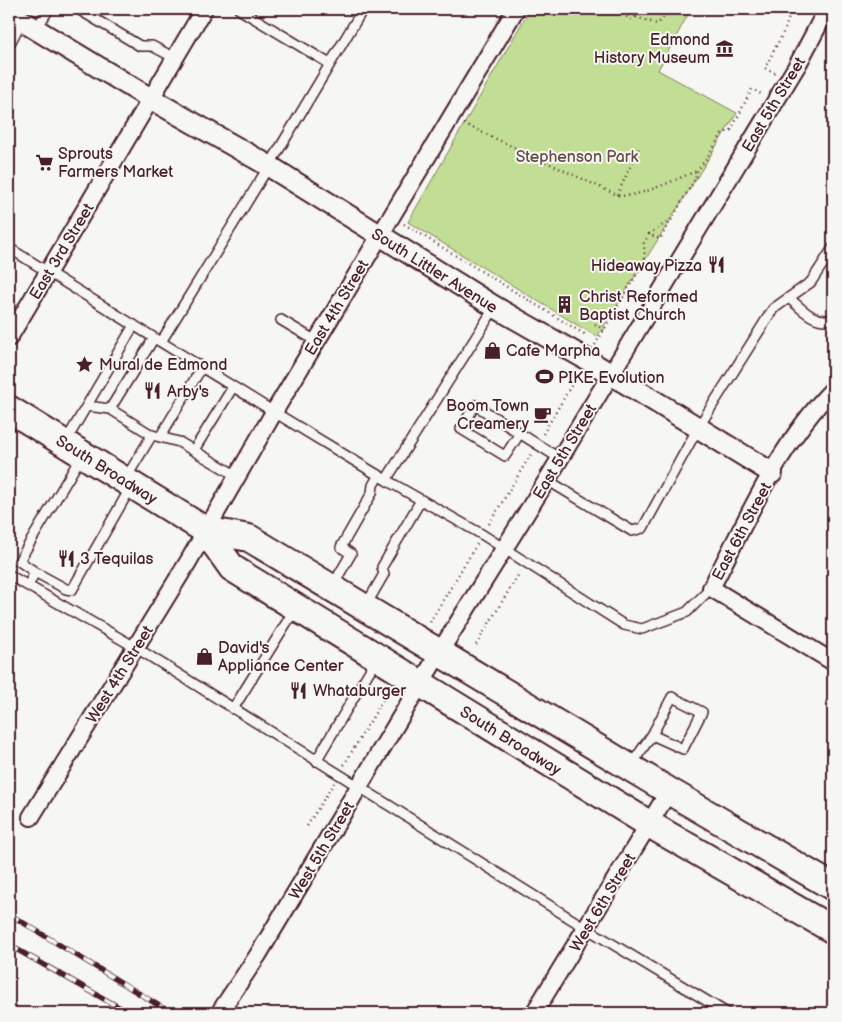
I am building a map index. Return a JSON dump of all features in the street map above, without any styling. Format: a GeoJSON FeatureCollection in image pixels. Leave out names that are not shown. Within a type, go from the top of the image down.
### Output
{"type":"FeatureCollection","features":[{"type":"Feature","properties":{"kind":"main road","name":"South Broadway"},"geometry":{"type":"LineString","coordinates":[[9,409],[205,530],[249,538],[669,791],[833,887]]}},
{"type":"Feature","properties":{"kind":"main road","name":"South Broadway"},"geometry":{"type":"LineString","coordinates":[[205,530],[232,568],[649,824],[833,930]]}},
{"type":"Feature","properties":{"kind":"street","name":"East 3rd Street"},"geometry":{"type":"LineString","coordinates":[[9,338],[204,9]]}},
{"type":"Feature","properties":{"kind":"street","name":"East 4th Street"},"geometry":{"type":"LineString","coordinates":[[205,530],[316,341],[516,9]]}},
{"type":"Feature","properties":{"kind":"street","name":"East 5th Street"},"geometry":{"type":"LineString","coordinates":[[421,684],[547,480],[798,64],[827,9]]}},
{"type":"Feature","properties":{"kind":"street","name":"South Littler Avenue"},"geometry":{"type":"LineString","coordinates":[[22,21],[151,99],[269,166],[495,307],[772,473]]}},
{"type":"Feature","properties":{"kind":"street"},"geometry":{"type":"LineString","coordinates":[[772,473],[814,408],[833,388]]}},
{"type":"Feature","properties":{"kind":"street","name":"East 6th Street"},"geometry":{"type":"LineString","coordinates":[[711,588],[772,473]]}},
{"type":"Feature","properties":{"kind":"street","name":"West 4th Street"},"geometry":{"type":"LineString","coordinates":[[31,817],[205,530]]}},
{"type":"Feature","properties":{"kind":"street"},"geometry":{"type":"LineString","coordinates":[[711,588],[833,662]]}},
{"type":"Feature","properties":{"kind":"street","name":"West 5th Street"},"geometry":{"type":"LineString","coordinates":[[219,1013],[258,955],[421,684]]}},
{"type":"Feature","properties":{"kind":"street","name":"West 6th Street"},"geometry":{"type":"LineString","coordinates":[[534,1013],[669,791]]}},
{"type":"Feature","properties":{"kind":"lane"},"geometry":{"type":"LineString","coordinates":[[9,45],[22,21],[49,9]]}},
{"type":"Feature","properties":{"kind":"lane"},"geometry":{"type":"LineString","coordinates":[[78,9],[140,46],[152,46],[175,58]]}},
{"type":"Feature","properties":{"kind":"lane"},"geometry":{"type":"LineString","coordinates":[[239,9],[330,64]]}},
{"type":"Feature","properties":{"kind":"lane"},"geometry":{"type":"LineString","coordinates":[[110,409],[158,340],[269,166],[362,9]]}},
{"type":"Feature","properties":{"kind":"lane"},"geometry":{"type":"LineString","coordinates":[[9,248],[274,412],[483,535],[624,625],[642,629],[687,612],[711,588]]}},
{"type":"Feature","properties":{"kind":"lane"},"geometry":{"type":"LineString","coordinates":[[547,480],[632,531],[643,528],[698,428],[773,309],[811,282],[833,248]]}},
{"type":"Feature","properties":{"kind":"lane"},"geometry":{"type":"LineString","coordinates":[[788,298],[812,317],[833,319]]}},
{"type":"Feature","properties":{"kind":"lane"},"geometry":{"type":"LineString","coordinates":[[332,588],[351,554],[340,547],[372,492],[373,485],[382,477],[495,307]]}},
{"type":"Feature","properties":{"kind":"lane"},"geometry":{"type":"LineString","coordinates":[[280,320],[316,341]]}},
{"type":"Feature","properties":{"kind":"lane"},"geometry":{"type":"LineString","coordinates":[[134,325],[87,406],[74,449],[18,561],[35,572],[66,589],[72,590],[128,483],[156,436],[202,367]]}},
{"type":"Feature","properties":{"kind":"lane"},"geometry":{"type":"LineString","coordinates":[[194,450],[234,387]]}},
{"type":"Feature","properties":{"kind":"lane"},"geometry":{"type":"LineString","coordinates":[[520,433],[505,456],[461,429],[475,405],[537,443],[560,458]]}},
{"type":"Feature","properties":{"kind":"lane"},"geometry":{"type":"LineString","coordinates":[[87,406],[110,409],[156,436],[179,442],[237,476]]}},
{"type":"Feature","properties":{"kind":"lane"},"geometry":{"type":"LineString","coordinates":[[365,607],[384,574],[382,567],[421,500]]}},
{"type":"Feature","properties":{"kind":"lane"},"geometry":{"type":"LineString","coordinates":[[28,586],[35,572]]}},
{"type":"Feature","properties":{"kind":"lane"},"geometry":{"type":"LineString","coordinates":[[9,575],[135,648],[586,928],[727,1013]]}},
{"type":"Feature","properties":{"kind":"lane"},"geometry":{"type":"LineString","coordinates":[[233,709],[297,607]]}},
{"type":"Feature","properties":{"kind":"lane"},"geometry":{"type":"LineString","coordinates":[[316,761],[378,657]]}},
{"type":"Feature","properties":{"kind":"lane"},"geometry":{"type":"LineString","coordinates":[[630,767],[652,735],[672,697],[702,712],[684,749],[652,735]]}},
{"type":"Feature","properties":{"kind":"path"},"geometry":{"type":"LineString","coordinates":[[636,17],[657,24],[662,20],[668,9]]}},
{"type":"Feature","properties":{"kind":"path"},"geometry":{"type":"LineString","coordinates":[[781,9],[811,13]]}},
{"type":"Feature","properties":{"kind":"path"},"geometry":{"type":"LineString","coordinates":[[772,81],[777,74],[764,68],[785,29],[791,11]]}},
{"type":"Feature","properties":{"kind":"path"},"geometry":{"type":"LineString","coordinates":[[649,234],[660,239],[697,171],[722,134],[731,130],[752,89],[763,95]]}},
{"type":"Feature","properties":{"kind":"path"},"geometry":{"type":"LineString","coordinates":[[458,121],[624,197],[697,171]]}},
{"type":"Feature","properties":{"kind":"path"},"geometry":{"type":"LineString","coordinates":[[617,195],[639,148]]}},
{"type":"Feature","properties":{"kind":"path"},"geometry":{"type":"LineString","coordinates":[[592,350],[645,260],[644,243],[649,234],[671,220]]}},
{"type":"Feature","properties":{"kind":"path"},"geometry":{"type":"LineString","coordinates":[[402,223],[584,334],[584,339],[600,349]]}},
{"type":"Feature","properties":{"kind":"path"},"geometry":{"type":"LineString","coordinates":[[594,324],[604,330]]}},
{"type":"Feature","properties":{"kind":"path","name":"East 5th Street"},"geometry":{"type":"LineString","coordinates":[[426,628],[580,371]]}},
{"type":"Feature","properties":{"kind":"path"},"geometry":{"type":"LineString","coordinates":[[476,646],[517,577]]}},
{"type":"Feature","properties":{"kind":"path","name":"West 5th Street"},"geometry":{"type":"LineString","coordinates":[[307,826],[392,685]]}},
{"type":"Feature","properties":{"kind":"green space","name":"Stephenson Park"},"geometry":{"type":"Polygon","coordinates":[[[530,9],[691,9],[658,70],[737,113],[597,337],[408,222],[530,9]]]}},
{"type":"Feature","properties":{"kind":"railway"},"geometry":{"type":"LineString","coordinates":[[9,914],[171,1013]]}},
{"type":"Feature","properties":{"kind":"railway"},"geometry":{"type":"LineString","coordinates":[[9,945],[129,1013]]}},
{"type":"Feature","properties":{"kind":"place","name":"Edmond History Museum"},"geometry":{"type":"Point","coordinates":[724,48]}},
{"type":"Feature","properties":{"kind":"place","name":"Sprouts Farmers Market"},"geometry":{"type":"Point","coordinates":[44,162]}},
{"type":"Feature","properties":{"kind":"place","name":"Hideaway Pizza"},"geometry":{"type":"Point","coordinates":[716,265]}},
{"type":"Feature","properties":{"kind":"place","name":"Christ Reformed Baptist Church"},"geometry":{"type":"Point","coordinates":[565,305]}},
{"type":"Feature","properties":{"kind":"place","name":"Cafe Marpha"},"geometry":{"type":"Point","coordinates":[492,350]}},
{"type":"Feature","properties":{"kind":"place","name":"Mural de Edmond"},"geometry":{"type":"Point","coordinates":[85,364]}},
{"type":"Feature","properties":{"kind":"place","name":"PIKE Evolution"},"geometry":{"type":"Point","coordinates":[544,377]}},
{"type":"Feature","properties":{"kind":"place","name":"Arby's"},"geometry":{"type":"Point","coordinates":[153,391]}},
{"type":"Feature","properties":{"kind":"place","name":"Boom Town Creamery"},"geometry":{"type":"Point","coordinates":[543,414]}},
{"type":"Feature","properties":{"kind":"place","name":"3 Tequilas"},"geometry":{"type":"Point","coordinates":[66,558]}},
{"type":"Feature","properties":{"kind":"place","name":"David's Appliance Center"},"geometry":{"type":"Point","coordinates":[204,656]}},
{"type":"Feature","properties":{"kind":"place","name":"Whataburger"},"geometry":{"type":"Point","coordinates":[299,690]}}]}
